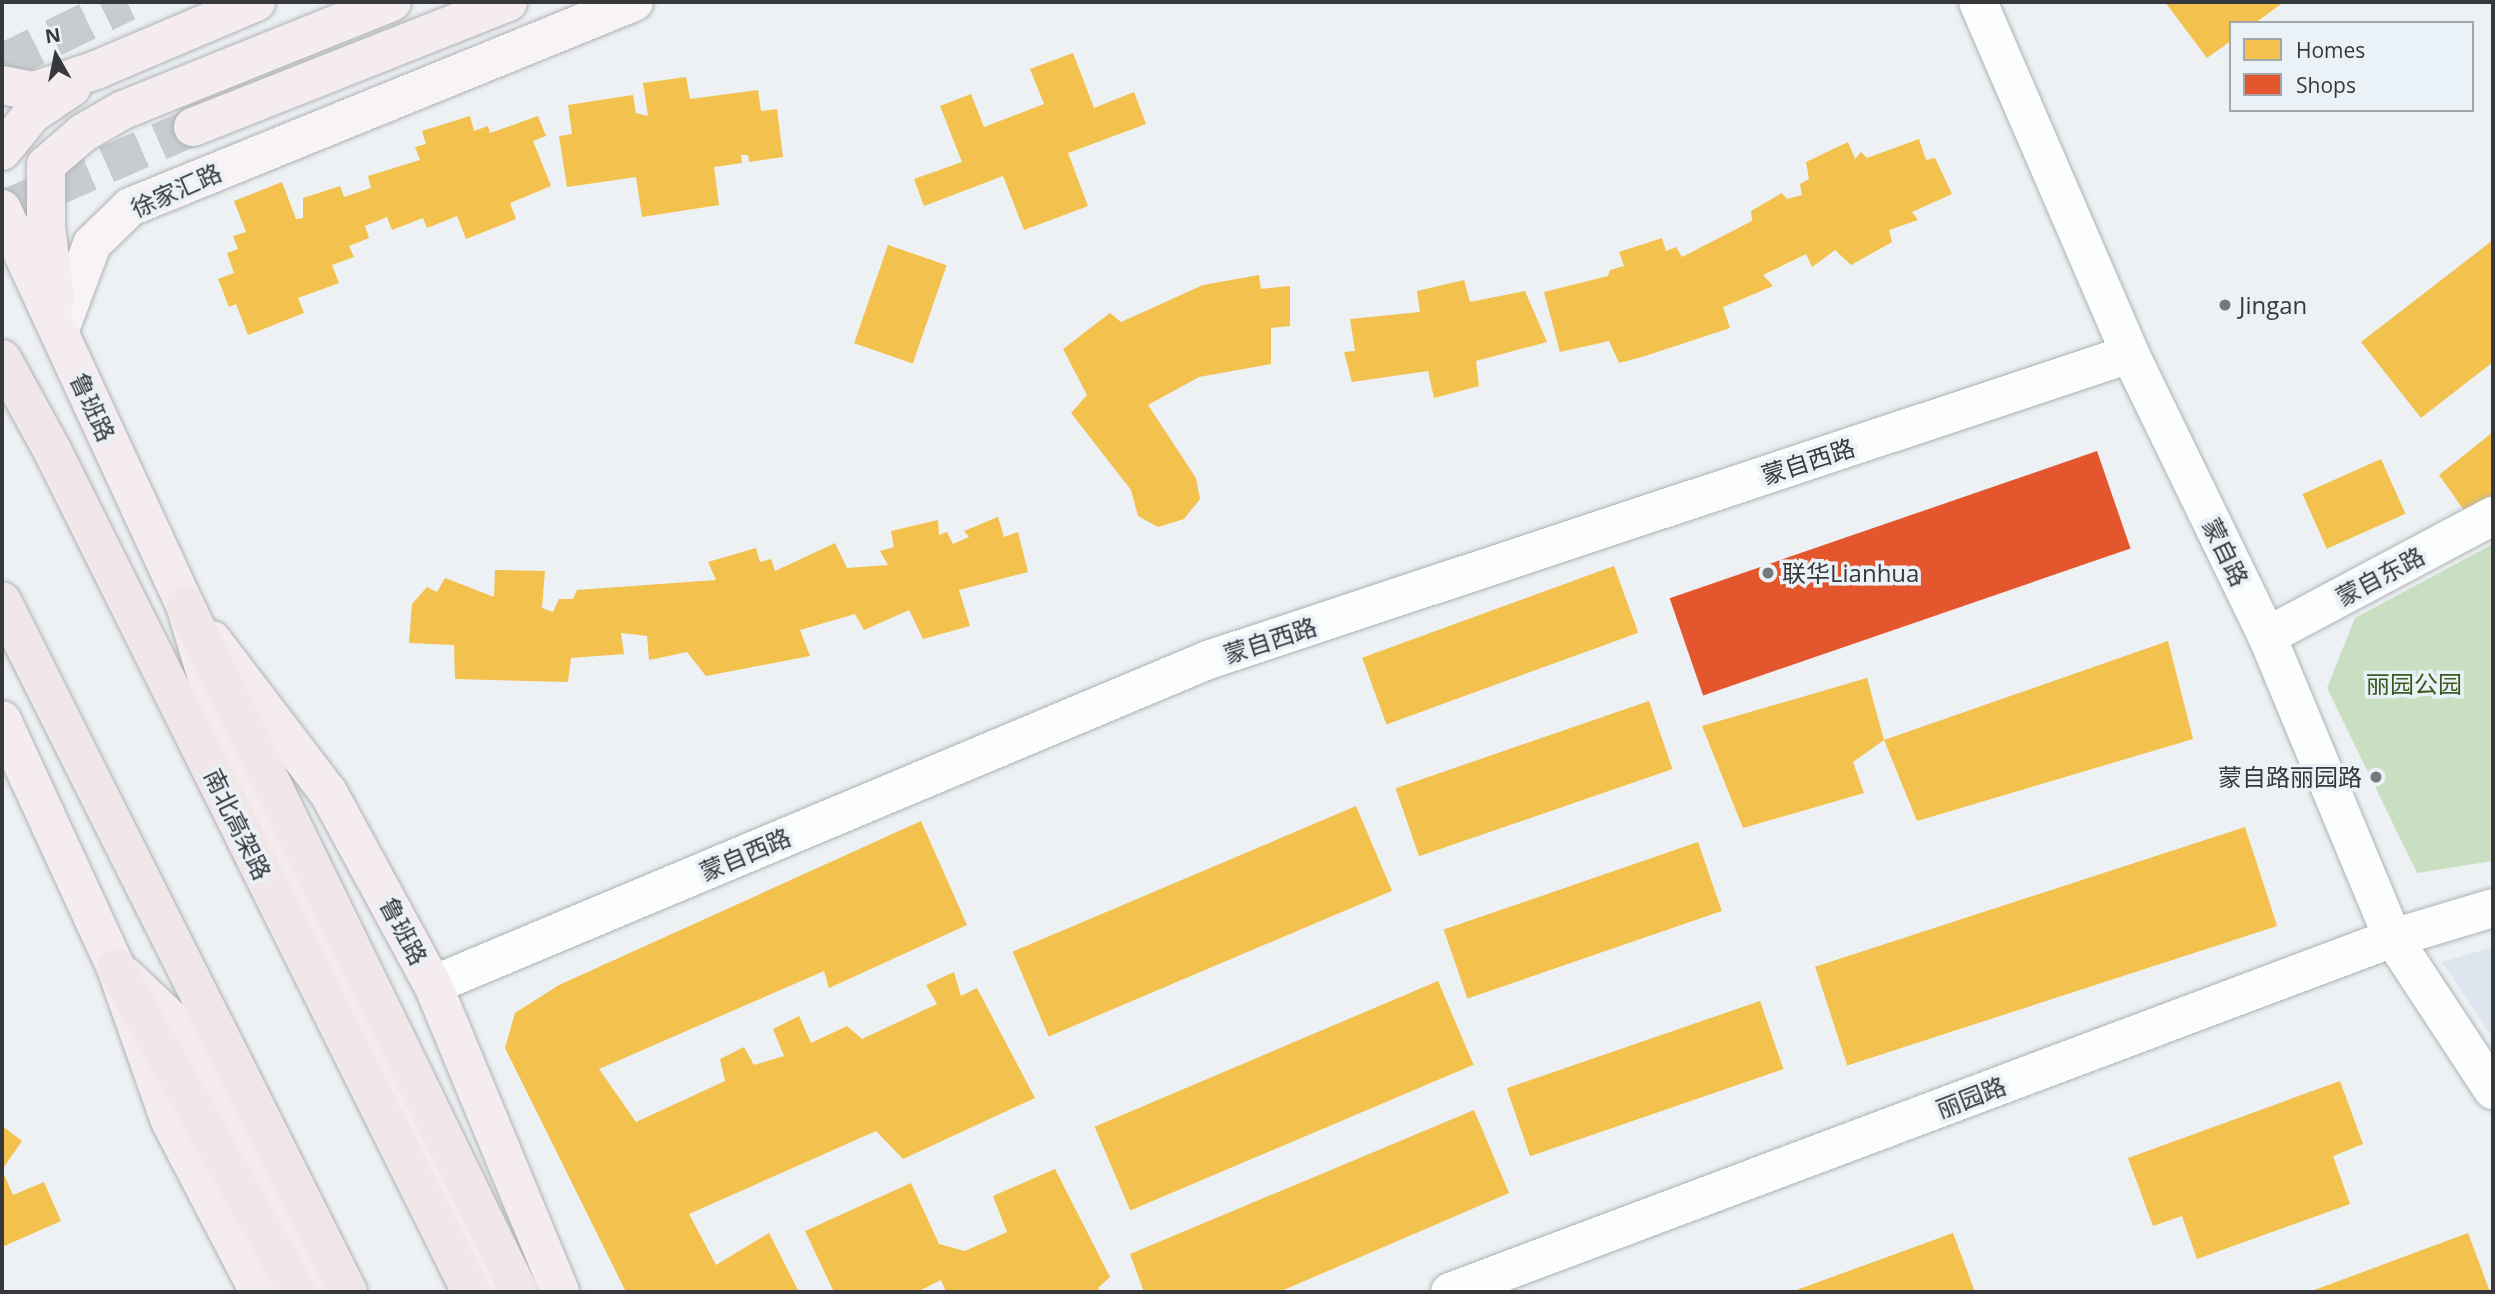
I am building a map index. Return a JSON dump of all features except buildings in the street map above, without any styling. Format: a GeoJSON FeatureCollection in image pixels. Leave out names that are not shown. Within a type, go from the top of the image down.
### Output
{"type":"FeatureCollection","features":[{"type":"Feature","properties":{"kind":"highway","name":"南北高架路"},"geometry":{"type":"LineString","coordinates":[[2,359],[52,450],[471,1292]]}},
{"type":"Feature","properties":{"kind":"highway"},"geometry":{"type":"LineString","coordinates":[[2,601],[348,1292]]}},
{"type":"Feature","properties":{"kind":"highway"},"geometry":{"type":"LineString","coordinates":[[185,605],[519,1292]]}},
{"type":"Feature","properties":{"kind":"highway"},"geometry":{"type":"LineString","coordinates":[[116,968],[282,1286]]}},
{"type":"Feature","properties":{"kind":"main road"},"geometry":{"type":"LineString","coordinates":[[2,85],[34,91],[96,70],[256,2]]}},
{"type":"Feature","properties":{"kind":"main road"},"geometry":{"type":"LineString","coordinates":[[59,332],[46,227],[46,165],[83,133],[123,110],[392,2]]}},
{"type":"Feature","properties":{"kind":"main road"},"geometry":{"type":"LineString","coordinates":[[193,127],[508,2]]}},
{"type":"Feature","properties":{"kind":"main road","name":"徐家汇路"},"geometry":{"type":"LineString","coordinates":[[59,332],[92,244],[130,206],[634,2]]}},
{"type":"Feature","properties":{"kind":"main road"},"geometry":{"type":"LineString","coordinates":[[2,151],[32,114],[96,70]]}},
{"type":"Feature","properties":{"kind":"main road","name":"鲁班路"},"geometry":{"type":"LineString","coordinates":[[2,209],[185,605],[224,734],[497,1292]]}},
{"type":"Feature","properties":{"kind":"main road","name":"鲁班路"},"geometry":{"type":"LineString","coordinates":[[185,605],[328,792],[433,985],[560,1292]]}},
{"type":"Feature","properties":{"kind":"main road"},"geometry":{"type":"LineString","coordinates":[[2,720],[116,968],[181,1029],[324,1292]]}},
{"type":"Feature","properties":{"kind":"street","name":"蒙自路"},"geometry":{"type":"LineString","coordinates":[[1978,2],[2130,354],[2267,636],[2393,938],[2493,1090]]}},
{"type":"Feature","properties":{"kind":"street","name":"蒙自西路"},"geometry":{"type":"LineString","coordinates":[[433,985],[1208,660],[2130,354]]}},
{"type":"Feature","properties":{"kind":"street","name":"蒙自东路"},"geometry":{"type":"LineString","coordinates":[[2267,636],[2493,516]]}},
{"type":"Feature","properties":{"kind":"street","name":"丽园路"},"geometry":{"type":"LineString","coordinates":[[1450,1292],[2393,938],[2493,908]]}},
{"type":"Feature","properties":{"kind":"shaded area"},"geometry":{"type":"Polygon","coordinates":[[[2493,947],[2493,1039],[2442,962],[2493,947]]]}},
{"type":"Feature","properties":{"kind":"green space","name":"丽园公园"},"geometry":{"type":"Polygon","coordinates":[[[2493,544],[2493,861],[2417,873],[2327,688],[2355,618],[2493,544]]]}},
{"type":"Feature","properties":{"kind":"tunnel"},"geometry":{"type":"LineString","coordinates":[[2,63],[127,2]]}},
{"type":"Feature","properties":{"kind":"tunnel"},"geometry":{"type":"LineString","coordinates":[[2,210],[193,127]]}},
{"type":"Feature","properties":{"kind":"place","name":"Jingan"},"geometry":{"type":"Point","coordinates":[2225,305]}},
{"type":"Feature","properties":{"kind":"place","name":"联华Lianhua"},"geometry":{"type":"Point","coordinates":[1768,573]}},
{"type":"Feature","properties":{"kind":"place","name":"蒙自路丽园路"},"geometry":{"type":"Point","coordinates":[2376,777]}}]}
